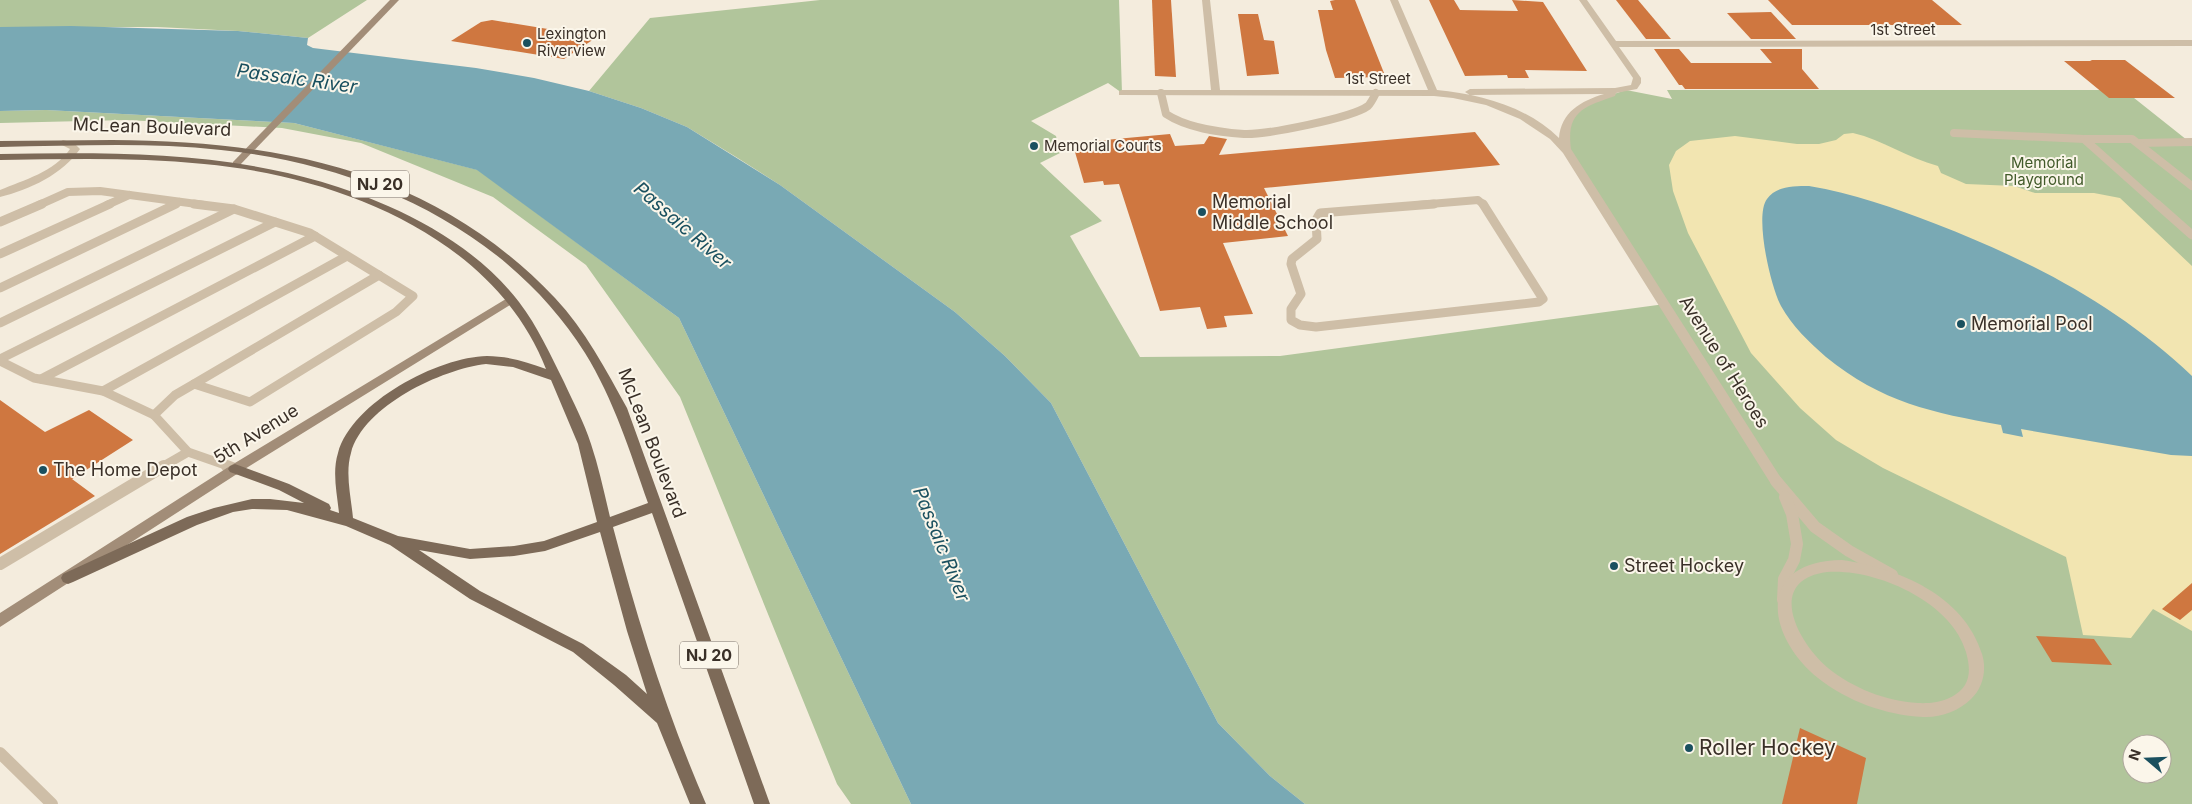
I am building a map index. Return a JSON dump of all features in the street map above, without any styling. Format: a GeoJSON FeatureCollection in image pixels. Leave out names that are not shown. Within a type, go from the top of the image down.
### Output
{"type":"FeatureCollection","features":[{"type":"Feature","properties":{"kind":"main road"},"geometry":{"type":"LineString","coordinates":[[236,164],[395,0]]}},
{"type":"Feature","properties":{"kind":"main road","name":"McLean Boulevard"},"geometry":{"type":"LineString","coordinates":[[0,144],[176,144],[249,151],[318,164],[392,189],[458,223],[498,250],[520,269],[560,308],[594,356],[621,408],[762,804]]}},
{"type":"Feature","properties":{"kind":"main road","name":"McLean Boulevard"},"geometry":{"type":"LineString","coordinates":[[0,157],[72,155],[178,157],[270,170],[325,184],[392,211],[454,248],[495,281],[511,300],[541,344],[568,402],[589,456],[605,524],[648,675],[698,804]]}},
{"type":"Feature","properties":{"kind":"main road","name":"5th Avenue"},"geometry":{"type":"LineString","coordinates":[[0,621],[235,469],[511,300]]}},
{"type":"Feature","properties":{"kind":"main road"},"geometry":{"type":"LineString","coordinates":[[347,521],[342,471],[346,446],[365,420],[388,399],[412,383],[446,368],[484,360],[518,363],[556,378]]}},
{"type":"Feature","properties":{"kind":"main road"},"geometry":{"type":"LineString","coordinates":[[235,469],[284,487],[347,521]]}},
{"type":"Feature","properties":{"kind":"main road"},"geometry":{"type":"LineString","coordinates":[[68,578],[213,512],[260,502],[301,506],[347,521],[395,541],[475,595],[578,648],[620,680],[664,719]]}},
{"type":"Feature","properties":{"kind":"main road"},"geometry":{"type":"LineString","coordinates":[[395,541],[470,554],[514,551],[545,546],[656,506]]}},
{"type":"Feature","properties":{"kind":"street"},"geometry":{"type":"LineString","coordinates":[[1206,0],[1216,93]]}},
{"type":"Feature","properties":{"kind":"street"},"geometry":{"type":"LineString","coordinates":[[1394,0],[1434,93]]}},
{"type":"Feature","properties":{"kind":"street"},"geometry":{"type":"LineString","coordinates":[[1583,0],[1637,78],[1637,83],[1630,88]]}},
{"type":"Feature","properties":{"kind":"street","name":"1st Street"},"geometry":{"type":"LineString","coordinates":[[1614,44],[2192,43]]}},
{"type":"Feature","properties":{"kind":"street","name":"1st Street"},"geometry":{"type":"LineString","coordinates":[[1122,93],[1434,93],[1630,88]]}},
{"type":"Feature","properties":{"kind":"street","name":"Avenue of Heroes"},"geometry":{"type":"LineString","coordinates":[[1566,151],[1563,129],[1568,118],[1590,102],[1630,88]]}},
{"type":"Feature","properties":{"kind":"street","name":"Avenue of Heroes"},"geometry":{"type":"LineString","coordinates":[[1434,93],[1472,98],[1508,109],[1542,127],[1566,151],[1776,481]]}},
{"type":"Feature","properties":{"kind":"street"},"geometry":{"type":"LineString","coordinates":[[0,194],[42,176],[72,155],[74,149],[64,143]]}},
{"type":"Feature","properties":{"kind":"street","name":"Avenue of Heroes"},"geometry":{"type":"LineString","coordinates":[[1842,566],[1860,568],[1885,574],[1910,585],[1947,611],[1961,626],[1971,642],[1977,658],[1978,674],[1975,686],[1965,698],[1954,705],[1937,710],[1915,711],[1890,707],[1866,698],[1844,687],[1822,672],[1806,657],[1787,625],[1784,607],[1786,592],[1794,581],[1804,573],[1819,568],[1842,566]]}},
{"type":"Feature","properties":{"kind":"lane"},"geometry":{"type":"LineString","coordinates":[[1162,93],[1166,114],[1178,122],[1253,134],[1352,114],[1369,105],[1376,93]]}},
{"type":"Feature","properties":{"kind":"lane"},"geometry":{"type":"LineString","coordinates":[[1954,133],[2084,139],[2132,139],[2192,186]]}},
{"type":"Feature","properties":{"kind":"lane"},"geometry":{"type":"LineString","coordinates":[[2084,139],[2192,235]]}},
{"type":"Feature","properties":{"kind":"lane"},"geometry":{"type":"LineString","coordinates":[[2139,143],[2192,142]]}},
{"type":"Feature","properties":{"kind":"lane"},"geometry":{"type":"LineString","coordinates":[[0,222],[68,192],[100,191],[234,209],[315,236],[413,296],[396,312],[250,402],[194,384]]}},
{"type":"Feature","properties":{"kind":"lane"},"geometry":{"type":"LineString","coordinates":[[0,254],[130,195]]}},
{"type":"Feature","properties":{"kind":"lane"},"geometry":{"type":"LineString","coordinates":[[1478,200],[1483,204],[1543,299],[1534,303],[1316,327],[1306,326],[1295,323],[1290,317],[1290,309],[1301,294],[1291,264],[1295,256],[1317,239],[1316,220],[1320,213],[1478,200]]}},
{"type":"Feature","properties":{"kind":"lane"},"geometry":{"type":"LineString","coordinates":[[0,288],[180,201]]}},
{"type":"Feature","properties":{"kind":"lane"},"geometry":{"type":"LineString","coordinates":[[0,323],[234,209]]}},
{"type":"Feature","properties":{"kind":"lane"},"geometry":{"type":"LineString","coordinates":[[0,360],[275,222]]}},
{"type":"Feature","properties":{"kind":"lane"},"geometry":{"type":"LineString","coordinates":[[41,379],[315,236]]}},
{"type":"Feature","properties":{"kind":"lane"},"geometry":{"type":"LineString","coordinates":[[103,390],[347,256]]}},
{"type":"Feature","properties":{"kind":"lane"},"geometry":{"type":"LineString","coordinates":[[154,414],[175,395],[379,275]]}},
{"type":"Feature","properties":{"kind":"lane"},"geometry":{"type":"LineString","coordinates":[[0,360],[34,378],[103,390],[154,414],[188,452],[235,469]]}},
{"type":"Feature","properties":{"kind":"lane"},"geometry":{"type":"LineString","coordinates":[[0,564],[188,452]]}},
{"type":"Feature","properties":{"kind":"lane"},"geometry":{"type":"LineString","coordinates":[[1776,481],[1806,518],[1826,536],[1910,585]]}},
{"type":"Feature","properties":{"kind":"lane","name":"Avenue of Heroes"},"geometry":{"type":"LineString","coordinates":[[1776,481],[1792,514],[1797,544],[1794,560],[1784,579],[1784,607]]}},
{"type":"Feature","properties":{"kind":"lane"},"geometry":{"type":"LineString","coordinates":[[0,753],[52,804]]}},
{"type":"Feature","properties":{"kind":"green space"},"geometry":{"type":"Polygon","coordinates":[[[0,0],[367,0],[308,38],[238,31],[157,27],[0,27],[0,0]]]}},
{"type":"Feature","properties":{"kind":"green space","name":"Memorial Playground"},"geometry":{"type":"Polygon","coordinates":[[[820,0],[1119,0],[1122,93],[1108,83],[1031,121],[1056,136],[1060,153],[1040,163],[1102,221],[1070,236],[1140,357],[1280,356],[1665,304],[1567,151],[1568,118],[1590,102],[1626,90],[1672,99],[1667,90],[2124,90],[2192,144],[2192,804],[1305,804],[1270,776],[1218,723],[1051,403],[1005,356],[955,312],[780,185],[687,127],[641,108],[589,91],[650,18],[820,0]]]}},
{"type":"Feature","properties":{"kind":"green space"},"geometry":{"type":"Polygon","coordinates":[[[46,110],[294,123],[478,170],[679,318],[911,804],[851,804],[837,784],[680,397],[586,265],[493,197],[361,143],[282,128],[126,120],[0,123],[0,111],[46,110]]]}},
{"type":"Feature","properties":{"kind":"sand"},"geometry":{"type":"Polygon","coordinates":[[[1853,133],[1938,166],[1941,173],[1966,184],[2014,186],[2035,193],[2094,193],[2120,198],[2192,266],[2192,631],[2153,609],[2131,638],[2083,635],[2066,557],[1883,468],[1836,440],[1800,408],[1751,353],[1688,233],[1673,191],[1669,165],[1676,151],[1690,141],[1735,136],[1797,144],[1819,144],[1836,140],[1844,134],[1853,133]]]}},
{"type":"Feature","properties":{"kind":"water","name":"Passaic River"},"geometry":{"type":"Polygon","coordinates":[[[71,26],[238,31],[308,38],[307,45],[313,48],[476,68],[534,78],[589,91],[641,108],[687,127],[780,185],[955,312],[1005,356],[1051,403],[1218,723],[1270,776],[1305,804],[911,804],[679,318],[477,170],[294,123],[46,110],[0,111],[0,27],[71,26]]]}},
{"type":"Feature","properties":{"kind":"water","name":"Memorial Pool"},"geometry":{"type":"Polygon","coordinates":[[[1809,186],[1873,202],[1971,238],[2006,253],[2072,287],[2103,306],[2134,328],[2192,376],[2192,456],[2171,455],[2021,429],[2023,437],[2003,433],[2001,425],[1953,416],[1909,403],[1867,385],[1847,372],[1813,346],[1785,313],[1777,297],[1765,252],[1762,220],[1763,208],[1767,199],[1780,189],[1809,186]]]}},
{"type":"Feature","properties":{"kind":"building"},"geometry":{"type":"Polygon","coordinates":[[[1152,0],[1171,0],[1176,77],[1155,76],[1152,0]]]}},
{"type":"Feature","properties":{"kind":"building"},"geometry":{"type":"Polygon","coordinates":[[[1355,0],[1384,73],[1381,73],[1383,77],[1335,78],[1326,50],[1318,10],[1333,10],[1330,1],[1355,0]]]}},
{"type":"Feature","properties":{"kind":"building"},"geometry":{"type":"Polygon","coordinates":[[[1429,0],[1454,0],[1460,10],[1518,11],[1512,0],[1543,2],[1587,71],[1525,70],[1529,78],[1508,78],[1507,75],[1465,76],[1429,0]]]}},
{"type":"Feature","properties":{"kind":"building"},"geometry":{"type":"Polygon","coordinates":[[[1616,0],[1638,0],[1671,39],[1646,39],[1616,0]]]}},
{"type":"Feature","properties":{"kind":"building"},"geometry":{"type":"Polygon","coordinates":[[[1768,0],[1932,0],[1962,25],[1792,25],[1768,0]]]}},
{"type":"Feature","properties":{"kind":"building"},"geometry":{"type":"Polygon","coordinates":[[[1771,12],[1796,39],[1751,39],[1727,13],[1771,12]]]}},
{"type":"Feature","properties":{"kind":"building"},"geometry":{"type":"Polygon","coordinates":[[[1238,14],[1258,14],[1264,40],[1274,41],[1279,74],[1247,76],[1238,14]]]}},
{"type":"Feature","properties":{"kind":"building","name":"Lexington Riverview"},"geometry":{"type":"Polygon","coordinates":[[[492,20],[597,37],[564,59],[451,41],[481,22],[492,20]]]}},
{"type":"Feature","properties":{"kind":"building"},"geometry":{"type":"Polygon","coordinates":[[[1654,49],[1679,49],[1691,63],[1772,63],[1760,49],[1802,49],[1802,69],[1819,89],[1685,89],[1682,85],[1679,85],[1654,49]]]}},
{"type":"Feature","properties":{"kind":"building"},"geometry":{"type":"Polygon","coordinates":[[[2090,60],[2125,60],[2175,98],[2109,98],[2064,61],[2092,61],[2090,60]]]}},
{"type":"Feature","properties":{"kind":"building","name":"Memorial Middle School"},"geometry":{"type":"Polygon","coordinates":[[[1475,132],[1500,165],[1264,188],[1288,236],[1223,243],[1253,314],[1224,316],[1227,327],[1207,329],[1200,307],[1160,311],[1119,184],[1104,185],[1103,181],[1084,183],[1075,152],[1097,150],[1094,141],[1170,134],[1175,146],[1204,144],[1209,136],[1227,139],[1219,155],[1475,132]]]}},
{"type":"Feature","properties":{"kind":"building","name":"The Home Depot"},"geometry":{"type":"Polygon","coordinates":[[[0,400],[45,432],[89,410],[133,440],[72,479],[95,496],[0,554],[0,400]]]}},
{"type":"Feature","properties":{"kind":"building"},"geometry":{"type":"Polygon","coordinates":[[[2192,583],[2192,610],[2180,620],[2162,609],[2192,583]]]}},
{"type":"Feature","properties":{"kind":"building"},"geometry":{"type":"Polygon","coordinates":[[[2036,636],[2094,639],[2112,665],[2052,662],[2036,636]]]}},
{"type":"Feature","properties":{"kind":"building"},"geometry":{"type":"Polygon","coordinates":[[[1800,728],[1866,758],[1857,804],[1782,804],[1800,728]]]}},
{"type":"Feature","properties":{"kind":"place","name":"Lexington Riverview"},"geometry":{"type":"Point","coordinates":[527,43]}},
{"type":"Feature","properties":{"kind":"place","name":"Memorial Courts"},"geometry":{"type":"Point","coordinates":[1034,146]}},
{"type":"Feature","properties":{"kind":"place","name":"Memorial Middle School"},"geometry":{"type":"Point","coordinates":[1202,212]}},
{"type":"Feature","properties":{"kind":"place","name":"Memorial Pool"},"geometry":{"type":"Point","coordinates":[1961,324]}},
{"type":"Feature","properties":{"kind":"place","name":"The Home Depot"},"geometry":{"type":"Point","coordinates":[43,470]}},
{"type":"Feature","properties":{"kind":"place","name":"Street Hockey"},"geometry":{"type":"Point","coordinates":[1614,566]}},
{"type":"Feature","properties":{"kind":"place","name":"Roller Hockey"},"geometry":{"type":"Point","coordinates":[1689,748]}}]}
